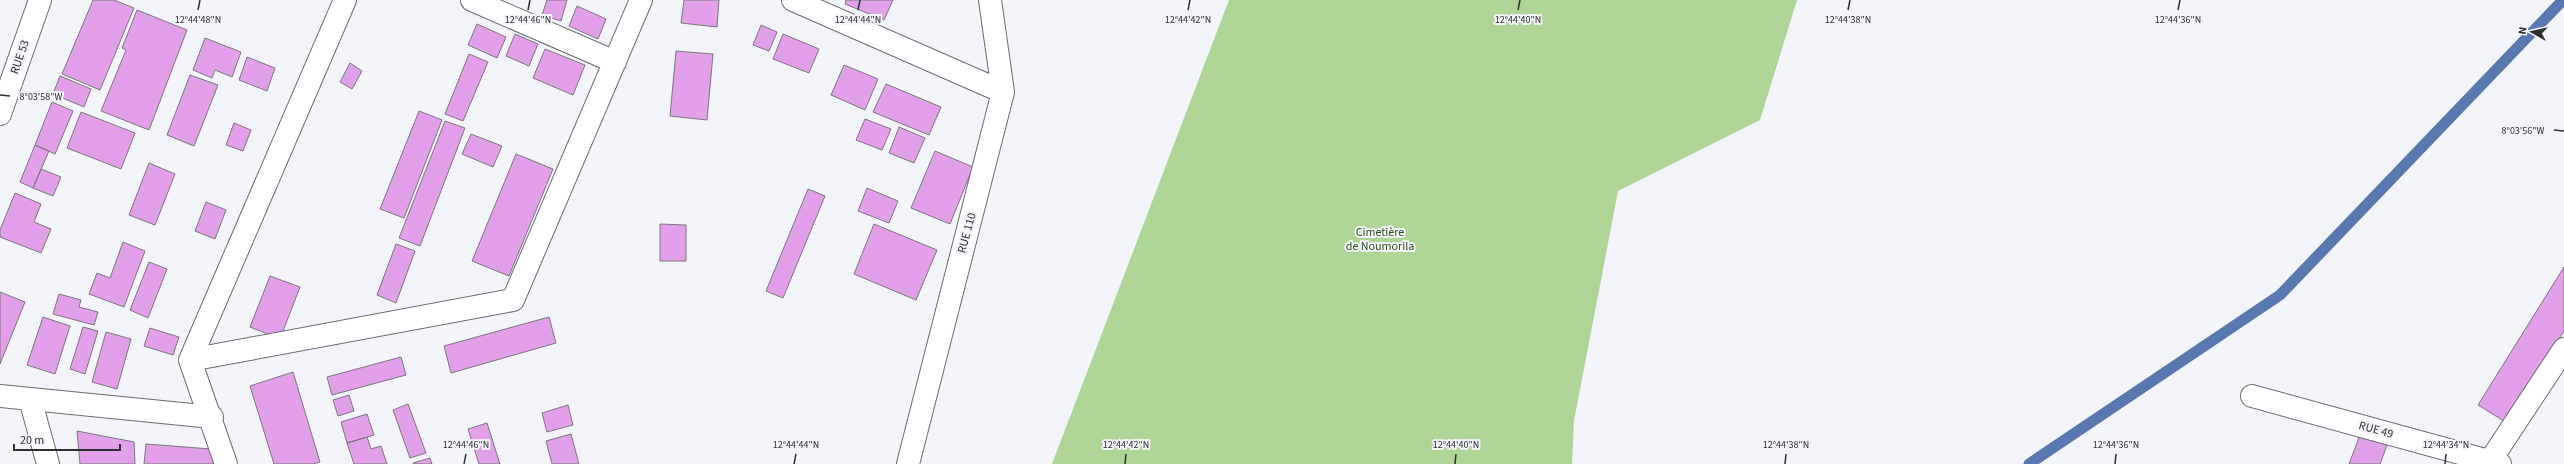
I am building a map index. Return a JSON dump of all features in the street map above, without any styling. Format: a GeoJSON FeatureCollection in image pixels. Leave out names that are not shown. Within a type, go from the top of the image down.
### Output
{"type":"FeatureCollection","features":[{"type":"Feature","properties":{"kind":"street","name":"RUE 53"},"geometry":{"type":"LineString","coordinates":[[0,114],[40,0]]}},
{"type":"Feature","properties":{"kind":"street"},"geometry":{"type":"LineString","coordinates":[[226,464],[212,417],[190,360],[344,0]]}},
{"type":"Feature","properties":{"kind":"street"},"geometry":{"type":"LineString","coordinates":[[472,0],[615,62]]}},
{"type":"Feature","properties":{"kind":"street"},"geometry":{"type":"LineString","coordinates":[[190,360],[512,300],[641,0]]}},
{"type":"Feature","properties":{"kind":"street"},"geometry":{"type":"LineString","coordinates":[[793,0],[1003,92]]}},
{"type":"Feature","properties":{"kind":"street","name":"RUE 110"},"geometry":{"type":"LineString","coordinates":[[908,464],[1003,92],[990,0]]}},
{"type":"Feature","properties":{"kind":"street"},"geometry":{"type":"LineString","coordinates":[[2495,462],[2564,350]]}},
{"type":"Feature","properties":{"kind":"street"},"geometry":{"type":"LineString","coordinates":[[0,396],[212,417]]}},
{"type":"Feature","properties":{"kind":"street","name":"RUE 49"},"geometry":{"type":"LineString","coordinates":[[2252,396],[2495,462]]}},
{"type":"Feature","properties":{"kind":"street"},"geometry":{"type":"LineString","coordinates":[[30,399],[48,464]]}},
{"type":"Feature","properties":{"kind":"green space","name":"Cimetière de Noumorila"},"geometry":{"type":"Polygon","coordinates":[[[1229,0],[1797,0],[1760,120],[1618,191],[1574,421],[1572,464],[1052,464],[1229,0]]]}},
{"type":"Feature","properties":{"kind":"building"},"geometry":{"type":"Polygon","coordinates":[[[93,0],[114,0],[134,8],[100,90],[62,74],[93,0]]]}},
{"type":"Feature","properties":{"kind":"building"},"geometry":{"type":"Polygon","coordinates":[[[547,0],[567,0],[561,21],[542,15],[547,0]]]}},
{"type":"Feature","properties":{"kind":"building"},"geometry":{"type":"Polygon","coordinates":[[[684,0],[719,0],[717,27],[681,23],[684,0]]]}},
{"type":"Feature","properties":{"kind":"building"},"geometry":{"type":"Polygon","coordinates":[[[846,0],[893,0],[884,20],[845,4],[846,0]]]}},
{"type":"Feature","properties":{"kind":"building"},"geometry":{"type":"Polygon","coordinates":[[[577,6],[606,19],[598,39],[569,26],[577,6]]]}},
{"type":"Feature","properties":{"kind":"building"},"geometry":{"type":"Polygon","coordinates":[[[137,10],[187,30],[149,130],[101,111],[126,50],[122,48],[137,10]]]}},
{"type":"Feature","properties":{"kind":"building"},"geometry":{"type":"Polygon","coordinates":[[[477,24],[506,37],[497,58],[468,45],[477,24]]]}},
{"type":"Feature","properties":{"kind":"building"},"geometry":{"type":"Polygon","coordinates":[[[761,25],[777,32],[769,51],[753,45],[761,25]]]}},
{"type":"Feature","properties":{"kind":"building"},"geometry":{"type":"Polygon","coordinates":[[[515,34],[538,44],[529,66],[506,56],[515,34]]]}},
{"type":"Feature","properties":{"kind":"building"},"geometry":{"type":"Polygon","coordinates":[[[783,34],[819,49],[809,73],[773,59],[783,34]]]}},
{"type":"Feature","properties":{"kind":"building"},"geometry":{"type":"Polygon","coordinates":[[[205,38],[241,52],[232,77],[215,70],[212,78],[193,70],[205,38]]]}},
{"type":"Feature","properties":{"kind":"building"},"geometry":{"type":"Polygon","coordinates":[[[545,49],[585,65],[573,95],[533,78],[545,49]]]}},
{"type":"Feature","properties":{"kind":"building"},"geometry":{"type":"Polygon","coordinates":[[[676,51],[713,54],[707,120],[670,116],[676,51]]]}},
{"type":"Feature","properties":{"kind":"building"},"geometry":{"type":"Polygon","coordinates":[[[469,54],[488,62],[463,121],[445,114],[469,54]]]}},
{"type":"Feature","properties":{"kind":"building"},"geometry":{"type":"Polygon","coordinates":[[[247,57],[275,68],[267,91],[239,80],[247,57]]]}},
{"type":"Feature","properties":{"kind":"building"},"geometry":{"type":"Polygon","coordinates":[[[350,63],[362,71],[352,89],[340,82],[350,63]]]}},
{"type":"Feature","properties":{"kind":"building"},"geometry":{"type":"Polygon","coordinates":[[[844,65],[878,79],[865,110],[831,95],[844,65]]]}},
{"type":"Feature","properties":{"kind":"building"},"geometry":{"type":"Polygon","coordinates":[[[190,75],[218,85],[194,146],[167,135],[190,75]]]}},
{"type":"Feature","properties":{"kind":"building"},"geometry":{"type":"Polygon","coordinates":[[[60,76],[91,89],[84,107],[53,94],[60,76]]]}},
{"type":"Feature","properties":{"kind":"building"},"geometry":{"type":"Polygon","coordinates":[[[886,84],[941,107],[929,135],[873,112],[886,84]]]}},
{"type":"Feature","properties":{"kind":"building"},"geometry":{"type":"Polygon","coordinates":[[[52,102],[73,111],[55,154],[35,145],[52,102]]]}},
{"type":"Feature","properties":{"kind":"building"},"geometry":{"type":"Polygon","coordinates":[[[419,111],[442,120],[404,218],[380,209],[419,111]]]}},
{"type":"Feature","properties":{"kind":"building"},"geometry":{"type":"Polygon","coordinates":[[[81,112],[135,133],[121,169],[67,148],[81,112]]]}},
{"type":"Feature","properties":{"kind":"building"},"geometry":{"type":"Polygon","coordinates":[[[865,119],[891,129],[882,150],[856,140],[865,119]]]}},
{"type":"Feature","properties":{"kind":"building"},"geometry":{"type":"Polygon","coordinates":[[[445,121],[465,128],[420,246],[399,238],[445,121]]]}},
{"type":"Feature","properties":{"kind":"building"},"geometry":{"type":"Polygon","coordinates":[[[234,123],[251,130],[243,151],[226,145],[234,123]]]}},
{"type":"Feature","properties":{"kind":"building"},"geometry":{"type":"Polygon","coordinates":[[[899,127],[925,138],[914,163],[889,153],[899,127]]]}},
{"type":"Feature","properties":{"kind":"building"},"geometry":{"type":"Polygon","coordinates":[[[471,134],[502,146],[493,167],[462,154],[471,134]]]}},
{"type":"Feature","properties":{"kind":"building"},"geometry":{"type":"Polygon","coordinates":[[[35,145],[49,151],[33,188],[20,182],[35,145]]]}},
{"type":"Feature","properties":{"kind":"building"},"geometry":{"type":"Polygon","coordinates":[[[935,151],[973,167],[950,224],[911,208],[935,151]]]}},
{"type":"Feature","properties":{"kind":"building"},"geometry":{"type":"Polygon","coordinates":[[[516,154],[553,169],[509,276],[472,261],[516,154]]]}},
{"type":"Feature","properties":{"kind":"building"},"geometry":{"type":"Polygon","coordinates":[[[149,163],[175,174],[155,225],[129,215],[149,163]]]}},
{"type":"Feature","properties":{"kind":"building"},"geometry":{"type":"Polygon","coordinates":[[[41,169],[61,177],[53,196],[33,188],[41,169]]]}},
{"type":"Feature","properties":{"kind":"building"},"geometry":{"type":"Polygon","coordinates":[[[867,188],[898,201],[889,223],[858,211],[867,188]]]}},
{"type":"Feature","properties":{"kind":"building"},"geometry":{"type":"Polygon","coordinates":[[[808,189],[825,196],[783,298],[766,291],[808,189]]]}},
{"type":"Feature","properties":{"kind":"building"},"geometry":{"type":"Polygon","coordinates":[[[15,193],[41,204],[34,222],[51,229],[41,253],[0,237],[0,230],[15,193]]]}},
{"type":"Feature","properties":{"kind":"building"},"geometry":{"type":"Polygon","coordinates":[[[206,202],[226,210],[215,239],[195,231],[206,202]]]}},
{"type":"Feature","properties":{"kind":"building"},"geometry":{"type":"Polygon","coordinates":[[[660,224],[686,225],[686,261],[660,261],[660,224]]]}},
{"type":"Feature","properties":{"kind":"building"},"geometry":{"type":"Polygon","coordinates":[[[874,224],[937,250],[916,300],[854,274],[874,224]]]}},
{"type":"Feature","properties":{"kind":"building"},"geometry":{"type":"Polygon","coordinates":[[[123,242],[145,251],[124,307],[89,294],[97,273],[110,278],[123,242]]]}},
{"type":"Feature","properties":{"kind":"building"},"geometry":{"type":"Polygon","coordinates":[[[396,244],[415,251],[396,303],[377,295],[396,244]]]}},
{"type":"Feature","properties":{"kind":"building"},"geometry":{"type":"Polygon","coordinates":[[[149,262],[167,269],[148,318],[130,310],[149,262]]]}},
{"type":"Feature","properties":{"kind":"building"},"geometry":{"type":"Polygon","coordinates":[[[2564,267],[2564,331],[2507,423],[2478,405],[2564,267]]]}},
{"type":"Feature","properties":{"kind":"building"},"geometry":{"type":"Polygon","coordinates":[[[270,276],[300,287],[280,339],[250,327],[270,276]]]}},
{"type":"Feature","properties":{"kind":"building"},"geometry":{"type":"Polygon","coordinates":[[[0,292],[25,302],[0,364],[0,292]]]}},
{"type":"Feature","properties":{"kind":"building"},"geometry":{"type":"Polygon","coordinates":[[[59,294],[81,300],[79,307],[98,312],[94,325],[53,314],[59,294]]]}},
{"type":"Feature","properties":{"kind":"building"},"geometry":{"type":"Polygon","coordinates":[[[43,317],[70,326],[55,374],[27,365],[43,317]]]}},
{"type":"Feature","properties":{"kind":"building"},"geometry":{"type":"Polygon","coordinates":[[[549,317],[556,343],[451,373],[444,346],[549,317]]]}},
{"type":"Feature","properties":{"kind":"building"},"geometry":{"type":"Polygon","coordinates":[[[83,327],[98,331],[85,374],[70,369],[83,327]]]}},
{"type":"Feature","properties":{"kind":"building"},"geometry":{"type":"Polygon","coordinates":[[[150,328],[179,337],[173,355],[144,346],[150,328]]]}},
{"type":"Feature","properties":{"kind":"building"},"geometry":{"type":"Polygon","coordinates":[[[106,332],[131,339],[117,389],[92,382],[106,332]]]}},
{"type":"Feature","properties":{"kind":"building"},"geometry":{"type":"Polygon","coordinates":[[[401,357],[406,375],[332,395],[327,377],[401,357]]]}},
{"type":"Feature","properties":{"kind":"building"},"geometry":{"type":"Polygon","coordinates":[[[293,372],[320,462],[313,464],[274,464],[250,386],[293,372]]]}},
{"type":"Feature","properties":{"kind":"building"},"geometry":{"type":"Polygon","coordinates":[[[349,395],[354,411],[338,416],[333,400],[349,395]]]}},
{"type":"Feature","properties":{"kind":"building"},"geometry":{"type":"Polygon","coordinates":[[[408,404],[426,453],[410,458],[393,410],[408,404]]]}},
{"type":"Feature","properties":{"kind":"building"},"geometry":{"type":"Polygon","coordinates":[[[568,405],[573,425],[547,432],[542,413],[568,405]]]}},
{"type":"Feature","properties":{"kind":"building"},"geometry":{"type":"Polygon","coordinates":[[[367,414],[374,435],[347,443],[341,422],[367,414]]]}},
{"type":"Feature","properties":{"kind":"building"},"geometry":{"type":"Polygon","coordinates":[[[487,423],[500,464],[479,464],[468,429],[487,423]]]}},
{"type":"Feature","properties":{"kind":"building"},"geometry":{"type":"Polygon","coordinates":[[[77,431],[134,442],[135,464],[80,464],[77,431]]]}},
{"type":"Feature","properties":{"kind":"building"},"geometry":{"type":"Polygon","coordinates":[[[571,434],[579,464],[552,464],[546,441],[571,434]]]}},
{"type":"Feature","properties":{"kind":"building"},"geometry":{"type":"Polygon","coordinates":[[[2360,435],[2387,445],[2380,464],[2349,464],[2360,435]]]}},
{"type":"Feature","properties":{"kind":"building"},"geometry":{"type":"Polygon","coordinates":[[[367,437],[371,449],[381,446],[387,464],[354,464],[347,443],[367,437]]]}},
{"type":"Feature","properties":{"kind":"building"},"geometry":{"type":"Polygon","coordinates":[[[146,444],[211,449],[216,464],[144,464],[146,444]]]}},
{"type":"Feature","properties":{"kind":"building"},"geometry":{"type":"Polygon","coordinates":[[[430,458],[432,464],[413,464],[413,463],[430,458]]]}},
{"type":"Feature","properties":{"kind":"waterway"},"geometry":{"type":"LineString","coordinates":[[2029,464],[2280,295],[2563,0]]}}]}
